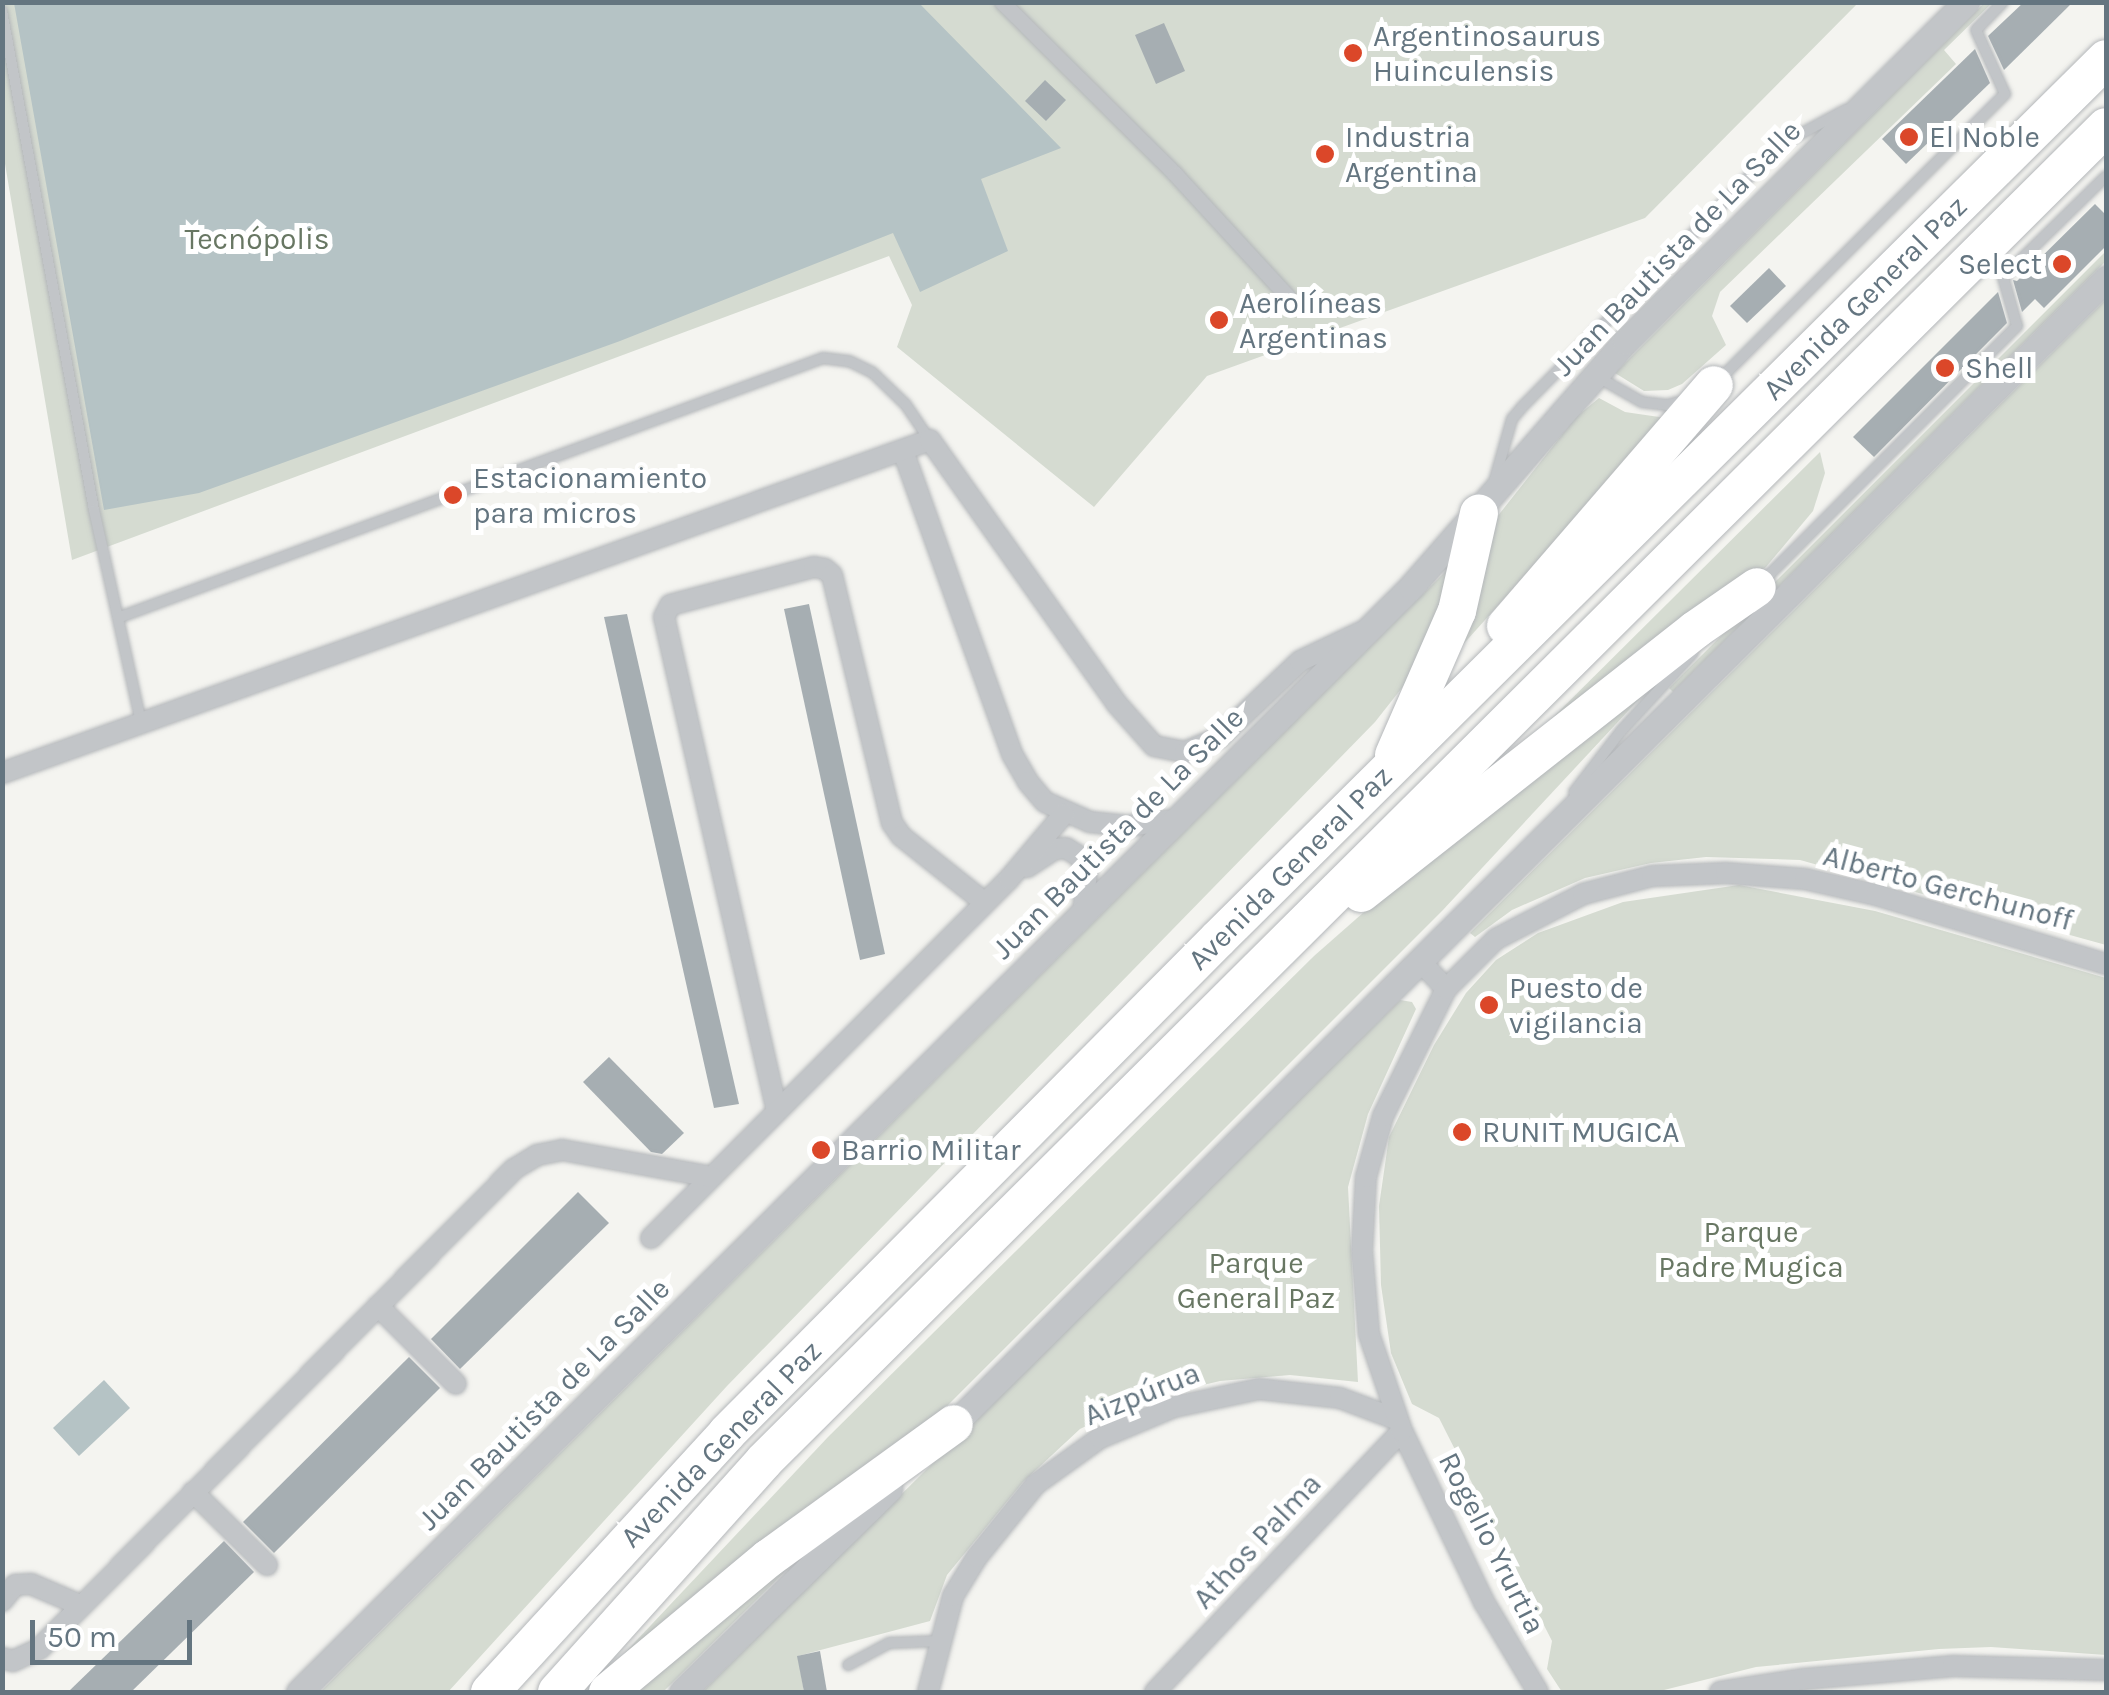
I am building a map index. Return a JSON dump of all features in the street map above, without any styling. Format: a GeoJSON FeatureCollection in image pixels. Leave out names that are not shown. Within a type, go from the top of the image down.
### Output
{"type":"FeatureCollection","features":[{"type":"Feature","properties":{"kind":"highway","name":"Avenida General Paz"},"geometry":{"type":"LineString","coordinates":[[490,1692],[728,1433],[2106,59]]}},
{"type":"Feature","properties":{"kind":"highway","name":"Avenida General Paz"},"geometry":{"type":"LineString","coordinates":[[556,1692],[764,1460],[2106,127]]}},
{"type":"Feature","properties":{"kind":"highway"},"geometry":{"type":"LineString","coordinates":[[1384,776],[1554,567],[1714,385]]}},
{"type":"Feature","properties":{"kind":"highway"},"geometry":{"type":"LineString","coordinates":[[1384,776],[1457,610],[1483,507]]}},
{"type":"Feature","properties":{"kind":"highway"},"geometry":{"type":"LineString","coordinates":[[1258,968],[1404,860],[1695,630],[1757,587]]}},
{"type":"Feature","properties":{"kind":"highway"},"geometry":{"type":"LineString","coordinates":[[608,1692],[768,1558],[954,1424]]}},
{"type":"Feature","properties":{"kind":"street"},"geometry":{"type":"LineString","coordinates":[[1002,2],[1175,174],[1289,298]]}},
{"type":"Feature","properties":{"kind":"street","name":"Juan Bautista de La Salle"},"geometry":{"type":"LineString","coordinates":[[299,1692],[1372,626],[1483,507],[1596,376],[1966,2]]}},
{"type":"Feature","properties":{"kind":"street"},"geometry":{"type":"LineString","coordinates":[[682,1692],[2106,280]]}},
{"type":"Feature","properties":{"kind":"street"},"geometry":{"type":"LineString","coordinates":[[2,773],[930,440],[1116,702],[1154,746],[1184,752],[1220,737],[1300,661],[1372,626]]}},
{"type":"Feature","properties":{"kind":"street"},"geometry":{"type":"LineString","coordinates":[[903,451],[1012,754],[1036,792],[1064,814],[1128,826],[1178,818]]}},
{"type":"Feature","properties":{"kind":"street"},"geometry":{"type":"LineString","coordinates":[[777,1111],[664,617],[670,605],[814,566],[832,575],[892,823],[901,836],[984,902]]}},
{"type":"Feature","properties":{"kind":"street"},"geometry":{"type":"LineString","coordinates":[[651,1238],[1008,879],[1064,814]]}},
{"type":"Feature","properties":{"kind":"street"},"geometry":{"type":"LineString","coordinates":[[1008,879],[1055,849],[1066,848],[1079,856],[1087,870],[1083,914]]}},
{"type":"Feature","properties":{"kind":"street","name":"Alberto Gerchunoff"},"geometry":{"type":"LineString","coordinates":[[1399,1425],[1369,1334],[1362,1250],[1366,1177],[1383,1116],[1446,989],[1496,940],[1583,894],[1652,876],[1726,872],[1805,880],[1876,895],[2106,964]]}},
{"type":"Feature","properties":{"kind":"street"},"geometry":{"type":"LineString","coordinates":[[1421,962],[1446,989]]}},
{"type":"Feature","properties":{"kind":"street"},"geometry":{"type":"LineString","coordinates":[[2,1658],[13,1660],[39,1649],[514,1169],[537,1155],[562,1150],[712,1177]]}},
{"type":"Feature","properties":{"kind":"street"},"geometry":{"type":"LineString","coordinates":[[378,1306],[456,1384]]}},
{"type":"Feature","properties":{"kind":"street","name":"Aizpúrua"},"geometry":{"type":"LineString","coordinates":[[928,1692],[953,1596],[1005,1518],[1060,1463],[1100,1438],[1174,1407],[1259,1389],[1340,1398],[1399,1425]]}},
{"type":"Feature","properties":{"kind":"street","name":"Athos Palma"},"geometry":{"type":"LineString","coordinates":[[1155,1692],[1399,1425]]}},
{"type":"Feature","properties":{"kind":"street","name":"Rogelio Yrurtia"},"geometry":{"type":"LineString","coordinates":[[1399,1425],[1484,1602],[1538,1692]]}},
{"type":"Feature","properties":{"kind":"street"},"geometry":{"type":"LineString","coordinates":[[194,1492],[267,1565]]}},
{"type":"Feature","properties":{"kind":"street"},"geometry":{"type":"LineString","coordinates":[[2,1601],[15,1586],[31,1584],[80,1605]]}},
{"type":"Feature","properties":{"kind":"street"},"geometry":{"type":"LineString","coordinates":[[1720,1692],[1804,1679],[1953,1666],[2106,1670]]}},
{"type":"Feature","properties":{"kind":"lane"},"geometry":{"type":"LineString","coordinates":[[1596,376],[1642,402],[1666,404],[1714,385],[2005,94],[1976,30],[2003,2]]}},
{"type":"Feature","properties":{"kind":"lane"},"geometry":{"type":"LineString","coordinates":[[2,11],[94,510],[140,722]]}},
{"type":"Feature","properties":{"kind":"lane"},"geometry":{"type":"LineString","coordinates":[[1483,507],[1512,419],[1524,406],[1780,146],[1872,95]]}},
{"type":"Feature","properties":{"kind":"lane"},"geometry":{"type":"LineString","coordinates":[[1515,868],[1621,732],[1757,587],[2016,326],[2003,277],[2106,176]]}},
{"type":"Feature","properties":{"kind":"lane"},"geometry":{"type":"LineString","coordinates":[[120,616],[823,358],[849,361],[872,372],[906,405],[930,440]]}},
{"type":"Feature","properties":{"kind":"lane"},"geometry":{"type":"LineString","coordinates":[[848,1665],[890,1643],[939,1642]]}},
{"type":"Feature","properties":{"kind":"green space","name":"Tecnópolis"},"geometry":{"type":"Polygon","coordinates":[[[2,3],[1858,3],[1645,218],[1207,376],[1094,507],[897,347],[912,305],[889,256],[72,560],[3,152],[2,3]]]}},
{"type":"Feature","properties":{"kind":"green space"},"geometry":{"type":"Polygon","coordinates":[[[1984,3],[1992,3],[1944,50],[1956,64],[1720,292],[1712,316],[1726,345],[1682,384],[1668,390],[1644,391],[1615,373],[1984,3]]]}},
{"type":"Feature","properties":{"kind":"green space"},"geometry":{"type":"Polygon","coordinates":[[[2106,251],[2106,261],[1673,692],[1669,688],[2106,251]]]}},
{"type":"Feature","properties":{"kind":"green space"},"geometry":{"type":"Polygon","coordinates":[[[2106,299],[2106,945],[1800,860],[1706,857],[1651,863],[1585,878],[1512,910],[1475,937],[1470,933],[2106,299]]]}},
{"type":"Feature","properties":{"kind":"green space"},"geometry":{"type":"Polygon","coordinates":[[[1599,398],[1625,412],[1666,418],[1459,649],[1493,522],[1576,417],[1599,398]]]}},
{"type":"Feature","properties":{"kind":"green space"},"geometry":{"type":"Polygon","coordinates":[[[1820,452],[1825,473],[1813,511],[1766,567],[1516,754],[1820,452]]]}},
{"type":"Feature","properties":{"kind":"green space"},"geometry":{"type":"Polygon","coordinates":[[[1450,567],[1445,607],[1405,684],[1375,722],[727,1386],[448,1692],[320,1692],[1450,567]]]}},
{"type":"Feature","properties":{"kind":"green space"},"geometry":{"type":"Polygon","coordinates":[[[1669,667],[1442,911],[935,1418],[620,1658],[828,1437],[1314,956],[1397,883],[1669,667]]]}},
{"type":"Feature","properties":{"kind":"green space","name":"Parque Padre Mugica"},"geometry":{"type":"Polygon","coordinates":[[[1739,885],[1875,911],[2106,978],[2106,1655],[1991,1647],[1939,1649],[1756,1667],[1656,1692],[1562,1692],[1547,1669],[1552,1641],[1439,1418],[1412,1404],[1391,1353],[1381,1285],[1379,1206],[1389,1137],[1434,1045],[1466,993],[1496,960],[1538,933],[1623,902],[1739,885]]]}},
{"type":"Feature","properties":{"kind":"green space","name":"Parque General Paz"},"geometry":{"type":"Polygon","coordinates":[[[1400,1000],[1412,1002],[1416,1009],[1368,1114],[1348,1187],[1358,1382],[1290,1375],[1220,1381],[1140,1400],[1080,1429],[1023,1482],[947,1575],[930,1621],[798,1656],[804,1692],[702,1692],[1400,1000]]]}},
{"type":"Feature","properties":{"kind":"green space"},"geometry":{"type":"Polygon","coordinates":[[[812,1545],[663,1692],[633,1692],[812,1545]]]}},
{"type":"Feature","properties":{"kind":"shaded area"},"geometry":{"type":"Polygon","coordinates":[[[14,3],[919,3],[1061,148],[981,179],[1008,251],[920,292],[893,233],[620,341],[199,493],[104,510],[14,3]]]}},
{"type":"Feature","properties":{"kind":"shaded area"},"geometry":{"type":"Polygon","coordinates":[[[104,1380],[130,1408],[79,1456],[53,1428],[104,1380]]]}},
{"type":"Feature","properties":{"kind":"building"},"geometry":{"type":"Polygon","coordinates":[[[2024,2],[2073,2],[2004,70],[1988,36],[2024,2]]]}},
{"type":"Feature","properties":{"kind":"building"},"geometry":{"type":"Polygon","coordinates":[[[1164,23],[1185,71],[1156,84],[1135,35],[1164,23]]]}},
{"type":"Feature","properties":{"kind":"building"},"geometry":{"type":"Polygon","coordinates":[[[1975,49],[1990,83],[1906,164],[1882,139],[1975,49]]]}},
{"type":"Feature","properties":{"kind":"building"},"geometry":{"type":"Polygon","coordinates":[[[1045,80],[1066,100],[1046,121],[1025,101],[1045,80]]]}},
{"type":"Feature","properties":{"kind":"building","name":"Select"},"geometry":{"type":"Polygon","coordinates":[[[2095,204],[2106,215],[2106,246],[2044,308],[2035,299],[2022,312],[2013,280],[2017,281],[2095,204]]]}},
{"type":"Feature","properties":{"kind":"building"},"geometry":{"type":"Polygon","coordinates":[[[1769,268],[1786,286],[1747,323],[1730,306],[1769,268]]]}},
{"type":"Feature","properties":{"kind":"building","name":"Shell"},"geometry":{"type":"Polygon","coordinates":[[[1998,292],[2007,323],[1874,457],[1853,437],[1998,292]]]}},
{"type":"Feature","properties":{"kind":"building"},"geometry":{"type":"Polygon","coordinates":[[[809,604],[885,954],[860,960],[784,609],[809,604]]]}},
{"type":"Feature","properties":{"kind":"building"},"geometry":{"type":"Polygon","coordinates":[[[627,614],[739,1104],[714,1108],[604,617],[627,614]]]}},
{"type":"Feature","properties":{"kind":"building"},"geometry":{"type":"Polygon","coordinates":[[[609,1057],[684,1133],[662,1154],[651,1152],[583,1082],[609,1057]]]}},
{"type":"Feature","properties":{"kind":"building"},"geometry":{"type":"Polygon","coordinates":[[[578,1192],[609,1223],[460,1369],[431,1339],[578,1192]]]}},
{"type":"Feature","properties":{"kind":"building"},"geometry":{"type":"Polygon","coordinates":[[[409,1357],[440,1388],[274,1553],[243,1522],[409,1357]]]}},
{"type":"Feature","properties":{"kind":"building"},"geometry":{"type":"Polygon","coordinates":[[[224,1541],[254,1572],[131,1692],[68,1692],[224,1541]]]}},
{"type":"Feature","properties":{"kind":"building"},"geometry":{"type":"Polygon","coordinates":[[[820,1651],[827,1692],[804,1692],[797,1656],[820,1651]]]}},
{"type":"Feature","properties":{"kind":"place","name":"Argentinosaurus Huinculensis"},"geometry":{"type":"Point","coordinates":[1353,53]}},
{"type":"Feature","properties":{"kind":"place","name":"El Noble"},"geometry":{"type":"Point","coordinates":[1909,137]}},
{"type":"Feature","properties":{"kind":"place","name":"Industria Argentina"},"geometry":{"type":"Point","coordinates":[1325,154]}},
{"type":"Feature","properties":{"kind":"place","name":"Select"},"geometry":{"type":"Point","coordinates":[2062,264]}},
{"type":"Feature","properties":{"kind":"place","name":"Aerolíneas Argentinas"},"geometry":{"type":"Point","coordinates":[1219,320]}},
{"type":"Feature","properties":{"kind":"place","name":"Shell"},"geometry":{"type":"Point","coordinates":[1945,368]}},
{"type":"Feature","properties":{"kind":"place","name":"Estacionamiento para micros"},"geometry":{"type":"Point","coordinates":[453,495]}},
{"type":"Feature","properties":{"kind":"place","name":"Puesto de vigilancia"},"geometry":{"type":"Point","coordinates":[1489,1005]}},
{"type":"Feature","properties":{"kind":"place","name":"RUNIT MUGICA"},"geometry":{"type":"Point","coordinates":[1462,1132]}},
{"type":"Feature","properties":{"kind":"place","name":"Barrio Militar"},"geometry":{"type":"Point","coordinates":[821,1150]}}]}
